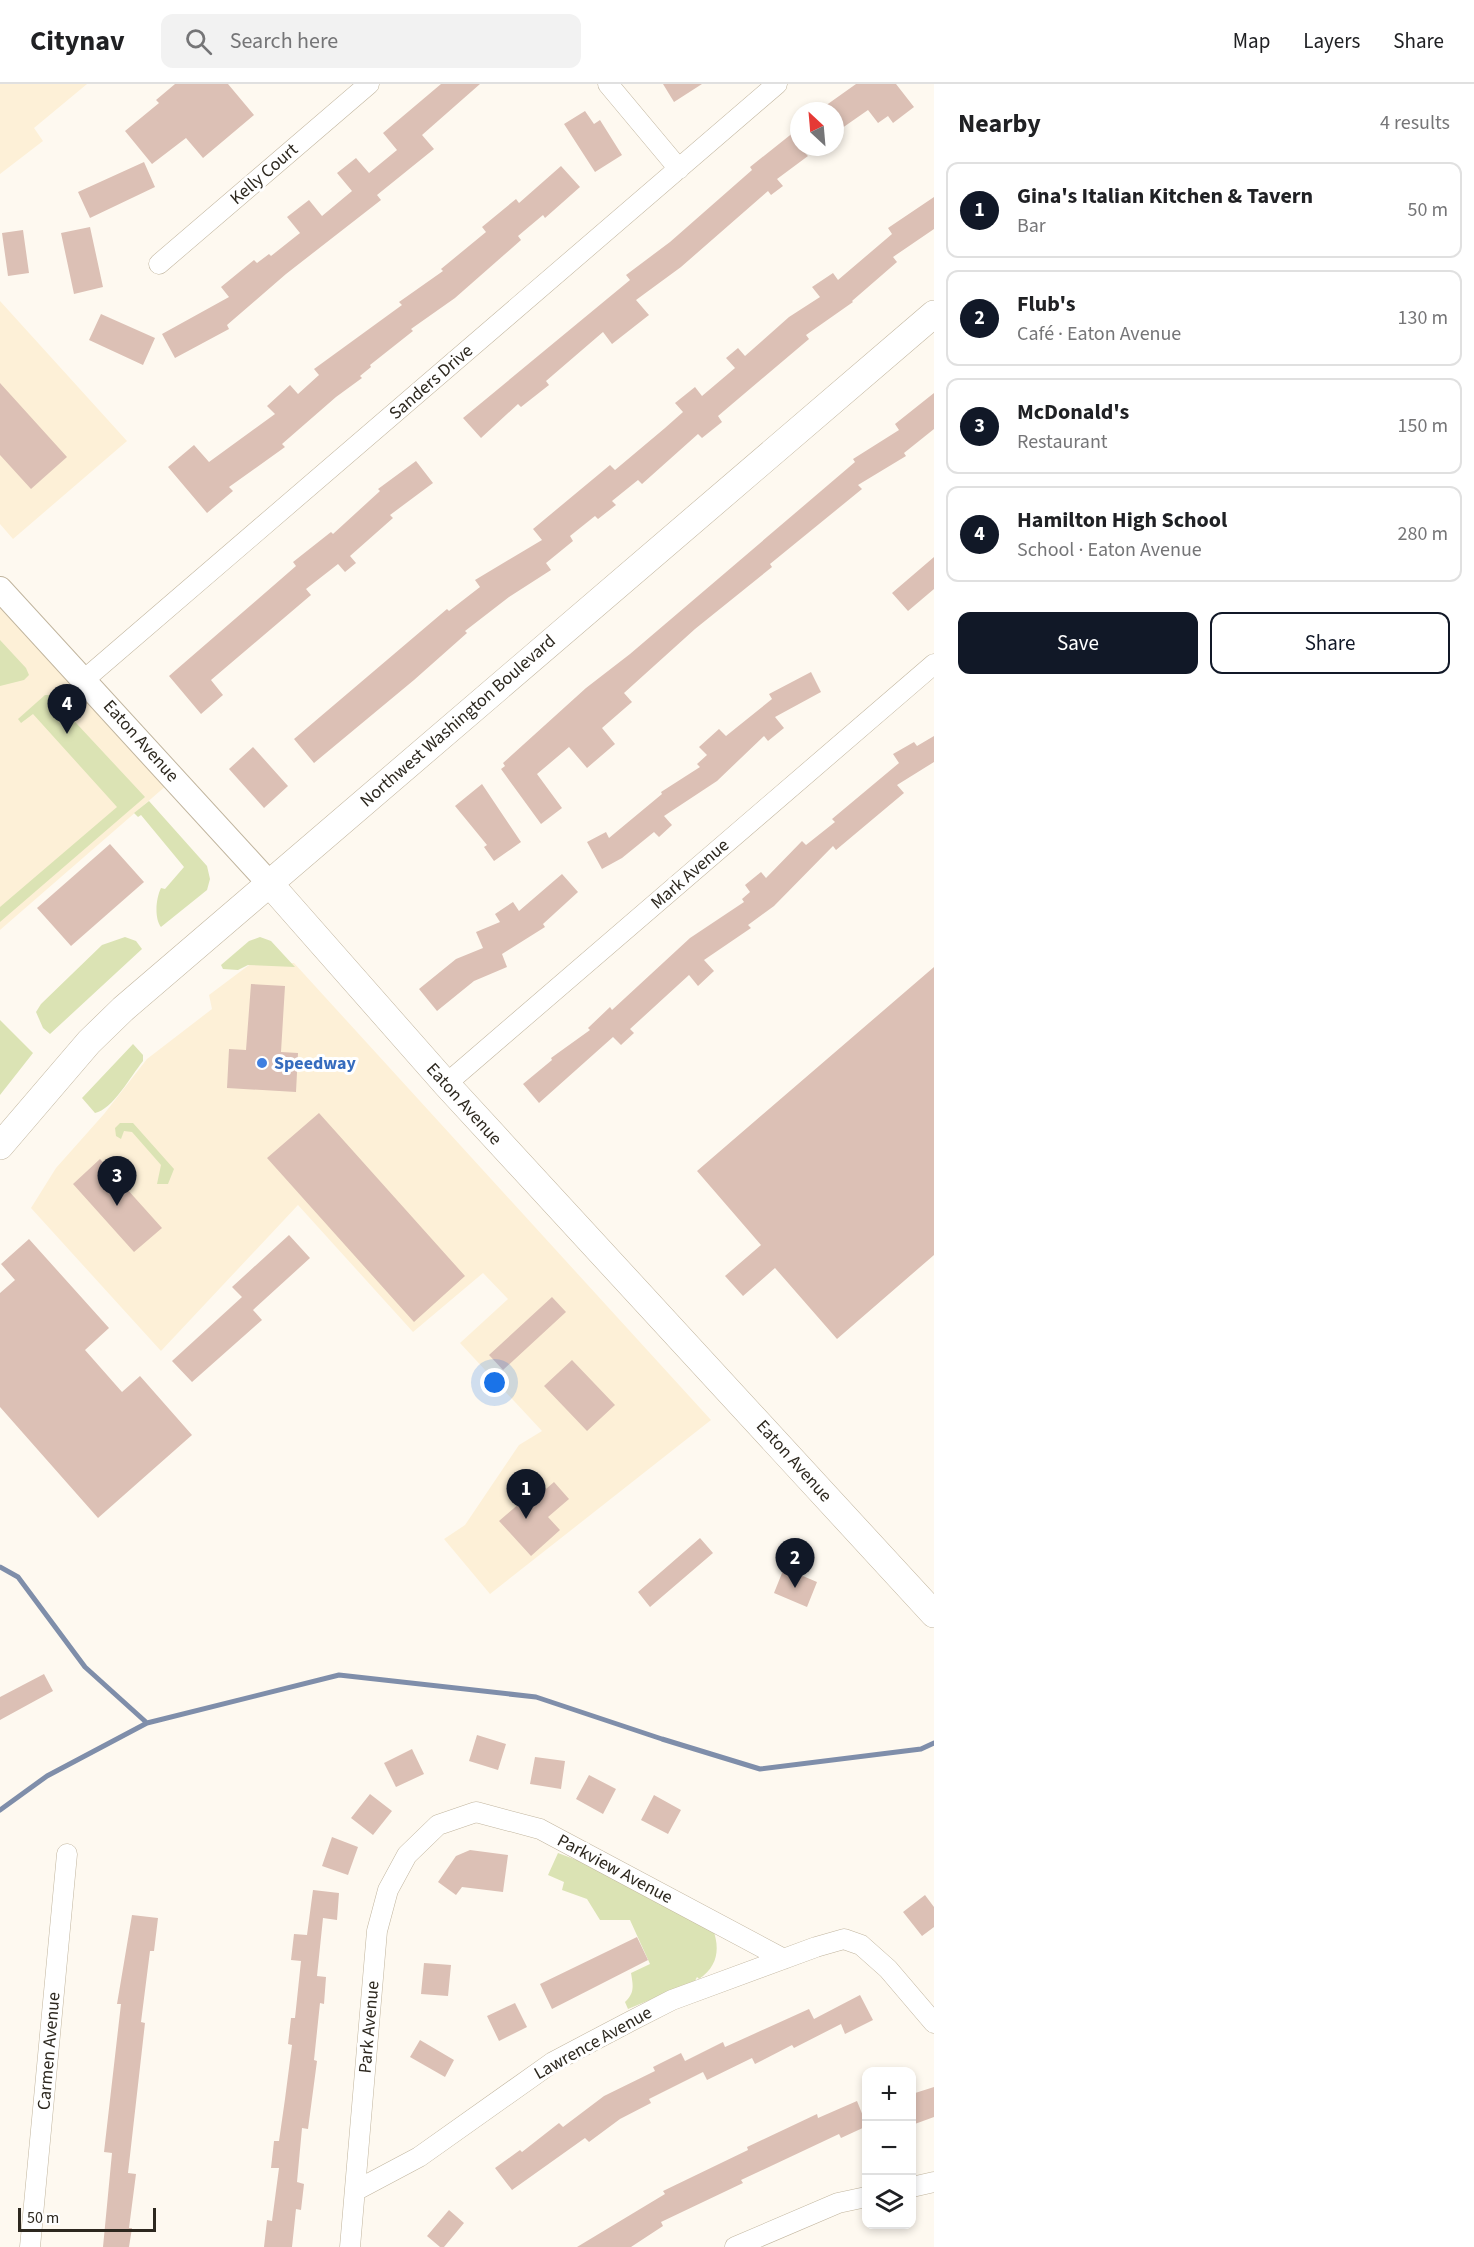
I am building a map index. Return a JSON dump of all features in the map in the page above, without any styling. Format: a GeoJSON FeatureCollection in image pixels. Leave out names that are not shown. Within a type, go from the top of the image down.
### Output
{"type":"FeatureCollection","features":[{"type":"Feature","properties":{"kind":"main road","name":"Northwest Washington Boulevard"},"geometry":{"type":"LineString","coordinates":[[0,1146],[89,1042],[269,883],[934,314]]}},
{"type":"Feature","properties":{"kind":"main road","name":"Eaton Avenue"},"geometry":{"type":"LineString","coordinates":[[269,883],[446,1084],[934,1614]]}},
{"type":"Feature","properties":{"kind":"street","name":"Kelly Court"},"geometry":{"type":"LineString","coordinates":[[159,264],[369,84]]}},
{"type":"Feature","properties":{"kind":"street"},"geometry":{"type":"LineString","coordinates":[[608,84],[679,169]]}},
{"type":"Feature","properties":{"kind":"street","name":"Sanders Drive"},"geometry":{"type":"LineString","coordinates":[[85,679],[777,84]]}},
{"type":"Feature","properties":{"kind":"street","name":"Eaton Avenue"},"geometry":{"type":"LineString","coordinates":[[0,589],[85,679],[269,883]]}},
{"type":"Feature","properties":{"kind":"street","name":"Mark Avenue"},"geometry":{"type":"LineString","coordinates":[[446,1084],[934,664]]}},
{"type":"Feature","properties":{"kind":"street","name":"Parkview Avenue"},"geometry":{"type":"LineString","coordinates":[[438,1825],[476,1812],[540,1829],[784,1959]]}},
{"type":"Feature","properties":{"kind":"street","name":"Park Avenue"},"geometry":{"type":"LineString","coordinates":[[350,2247],[377,1931],[388,1890],[407,1856],[438,1825]]}},
{"type":"Feature","properties":{"kind":"street","name":"Carmen Avenue"},"geometry":{"type":"LineString","coordinates":[[30,2247],[67,1854]]}},
{"type":"Feature","properties":{"kind":"street","name":"Lawrence Avenue"},"geometry":{"type":"LineString","coordinates":[[355,2191],[419,2157],[553,2062],[672,2000],[844,1939],[861,1945],[888,1969],[934,2023]]}},
{"type":"Feature","properties":{"kind":"street"},"geometry":{"type":"LineString","coordinates":[[916,2186],[934,2182]]}},
{"type":"Feature","properties":{"kind":"street"},"geometry":{"type":"LineString","coordinates":[[735,2247],[838,2203],[862,2198]]}},
{"type":"Feature","properties":{"kind":"shaded area"},"geometry":{"type":"Polygon","coordinates":[[[0,84],[87,84],[34,128],[43,141],[0,174],[0,84]]]}},
{"type":"Feature","properties":{"kind":"shaded area"},"geometry":{"type":"Polygon","coordinates":[[[0,301],[127,441],[13,539],[0,524],[0,301]]]}},
{"type":"Feature","properties":{"kind":"shaded area"},"geometry":{"type":"Polygon","coordinates":[[[0,589],[175,778],[0,930],[0,589]]]}},
{"type":"Feature","properties":{"kind":"shaded area"},"geometry":{"type":"Polygon","coordinates":[[[294,963],[711,1420],[490,1594],[444,1539],[465,1525],[519,1445],[542,1431],[460,1343],[508,1299],[483,1273],[413,1332],[298,1205],[161,1351],[31,1208],[56,1168],[104,1114],[147,1059],[212,1009],[209,995],[249,965],[294,963]]]}},
{"type":"Feature","properties":{"kind":"green space"},"geometry":{"type":"Polygon","coordinates":[[[0,640],[26,668],[29,675],[24,680],[0,686],[0,640]]]}},
{"type":"Feature","properties":{"kind":"green space"},"geometry":{"type":"Polygon","coordinates":[[[45,695],[50,695],[145,797],[0,922],[0,907],[117,807],[33,714],[21,723],[18,719],[45,695]]]}},
{"type":"Feature","properties":{"kind":"green space"},"geometry":{"type":"Polygon","coordinates":[[[149,801],[207,866],[210,879],[207,890],[161,927],[157,913],[159,892],[161,888],[165,889],[184,867],[141,815],[138,817],[134,813],[149,801]]]}},
{"type":"Feature","properties":{"kind":"green space"},"geometry":{"type":"Polygon","coordinates":[[[125,937],[136,941],[142,949],[50,1034],[43,1028],[36,1012],[41,1004],[102,945],[125,937]]]}},
{"type":"Feature","properties":{"kind":"green space"},"geometry":{"type":"Polygon","coordinates":[[[260,937],[271,941],[295,967],[248,965],[238,970],[223,969],[221,965],[249,941],[260,937]]]}},
{"type":"Feature","properties":{"kind":"green space"},"geometry":{"type":"Polygon","coordinates":[[[0,1020],[33,1053],[0,1095],[0,1020]]]}},
{"type":"Feature","properties":{"kind":"green space"},"geometry":{"type":"Polygon","coordinates":[[[133,1044],[143,1055],[143,1061],[121,1092],[108,1106],[95,1113],[82,1098],[133,1044]]]}},
{"type":"Feature","properties":{"kind":"green space"},"geometry":{"type":"Polygon","coordinates":[[[120,1123],[133,1123],[174,1169],[168,1184],[157,1184],[161,1165],[132,1132],[124,1131],[121,1139],[116,1136],[115,1128],[120,1123]]]}},
{"type":"Feature","properties":{"kind":"green space"},"geometry":{"type":"Polygon","coordinates":[[[558,1853],[598,1868],[713,1929],[717,1950],[710,1969],[699,1979],[697,1977],[695,1981],[628,2009],[625,2002],[632,1992],[631,1973],[650,1964],[630,1920],[600,1920],[587,1899],[562,1890],[564,1882],[548,1875],[558,1853]]]}},
{"type":"Feature","properties":{"kind":"building"},"geometry":{"type":"Polygon","coordinates":[[[175,84],[228,84],[254,115],[203,158],[186,138],[152,164],[125,131],[159,103],[156,100],[175,84]]]}},
{"type":"Feature","properties":{"kind":"building"},"geometry":{"type":"Polygon","coordinates":[[[441,84],[480,84],[422,135],[434,149],[377,195],[381,200],[286,274],[227,325],[229,329],[175,358],[162,334],[229,297],[221,287],[254,260],[257,263],[269,254],[271,256],[300,233],[287,217],[309,200],[322,216],[352,191],[337,173],[356,158],[369,173],[397,150],[383,133],[441,84]]]}},
{"type":"Feature","properties":{"kind":"building"},"geometry":{"type":"Polygon","coordinates":[[[663,84],[702,84],[674,102],[663,84]]]}},
{"type":"Feature","properties":{"kind":"building"},"geometry":{"type":"Polygon","coordinates":[[[856,84],[896,84],[914,107],[893,123],[888,116],[878,123],[868,110],[844,127],[844,102],[831,102],[856,84]]]}},
{"type":"Feature","properties":{"kind":"building"},"geometry":{"type":"Polygon","coordinates":[[[585,111],[594,124],[600,120],[622,155],[595,172],[564,124],[585,111]]]}},
{"type":"Feature","properties":{"kind":"building"},"geometry":{"type":"Polygon","coordinates":[[[790,135],[790,156],[808,156],[777,179],[783,186],[771,195],[768,191],[681,267],[636,300],[649,315],[612,344],[603,332],[546,381],[549,385],[521,407],[518,404],[481,438],[463,418],[630,280],[626,275],[670,242],[752,170],[750,167],[790,135]]]}},
{"type":"Feature","properties":{"kind":"building"},"geometry":{"type":"Polygon","coordinates":[[[144,162],[155,187],[90,218],[78,192],[144,162]]]}},
{"type":"Feature","properties":{"kind":"building"},"geometry":{"type":"Polygon","coordinates":[[[561,166],[580,187],[545,218],[543,215],[518,236],[521,240],[455,298],[411,329],[413,331],[370,365],[371,367],[360,376],[362,378],[336,397],[282,444],[285,447],[229,487],[233,491],[207,513],[168,467],[194,445],[209,462],[275,414],[267,406],[290,385],[298,394],[319,375],[314,369],[402,305],[399,302],[443,271],[441,269],[486,232],[482,227],[516,199],[519,203],[561,166]]]}},
{"type":"Feature","properties":{"kind":"building"},"geometry":{"type":"Polygon","coordinates":[[[934,197],[934,229],[893,257],[897,262],[853,302],[806,335],[809,339],[718,416],[722,422],[702,438],[698,434],[642,484],[638,480],[612,501],[616,505],[598,519],[595,516],[570,536],[573,541],[546,563],[551,570],[509,597],[465,631],[467,633],[414,680],[314,763],[294,739],[447,609],[449,611],[480,587],[475,580],[542,540],[533,529],[610,465],[615,470],[665,428],[683,412],[675,403],[695,387],[702,396],[735,368],[726,358],[738,348],[745,356],[789,317],[820,297],[812,287],[833,273],[838,280],[892,234],[888,228],[934,197]]]}},
{"type":"Feature","properties":{"kind":"building"},"geometry":{"type":"Polygon","coordinates":[[[90,227],[103,287],[74,294],[61,233],[90,227]]]}},
{"type":"Feature","properties":{"kind":"building"},"geometry":{"type":"Polygon","coordinates":[[[23,230],[29,273],[8,276],[2,233],[23,230]]]}},
{"type":"Feature","properties":{"kind":"building"},"geometry":{"type":"Polygon","coordinates":[[[101,314],[155,338],[143,365],[89,340],[101,314]]]}},
{"type":"Feature","properties":{"kind":"building"},"geometry":{"type":"Polygon","coordinates":[[[0,383],[67,457],[31,489],[0,455],[0,383]]]}},
{"type":"Feature","properties":{"kind":"building"},"geometry":{"type":"Polygon","coordinates":[[[934,393],[934,429],[904,453],[906,456],[858,485],[862,489],[770,564],[772,567],[695,629],[624,693],[632,702],[602,728],[615,744],[587,768],[569,747],[537,774],[562,808],[541,824],[501,769],[505,766],[503,763],[586,688],[630,654],[855,462],[853,459],[899,430],[895,424],[934,393]]]}},
{"type":"Feature","properties":{"kind":"building"},"geometry":{"type":"Polygon","coordinates":[[[416,461],[433,483],[390,515],[393,518],[350,556],[356,563],[345,572],[338,564],[306,589],[311,595],[211,680],[223,695],[201,714],[169,676],[296,566],[293,562],[331,532],[333,534],[380,491],[378,489],[416,461]]]}},
{"type":"Feature","properties":{"kind":"building"},"geometry":{"type":"Polygon","coordinates":[[[934,557],[934,589],[908,611],[892,593],[934,557]]]}},
{"type":"Feature","properties":{"kind":"building"},"geometry":{"type":"Polygon","coordinates":[[[811,672],[821,692],[775,717],[784,728],[768,741],[764,736],[717,781],[664,816],[672,825],[659,837],[654,832],[622,858],[602,869],[587,842],[606,832],[609,838],[662,794],[661,792],[700,767],[697,764],[707,755],[699,747],[719,729],[726,736],[772,699],[769,694],[811,672]]]}},
{"type":"Feature","properties":{"kind":"building"},"geometry":{"type":"Polygon","coordinates":[[[934,736],[934,762],[897,785],[904,793],[836,850],[833,846],[774,906],[748,925],[751,928],[704,960],[714,971],[698,986],[689,975],[630,1029],[634,1033],[621,1045],[613,1037],[539,1103],[523,1084],[552,1060],[551,1058],[590,1030],[588,1028],[610,1007],[612,1010],[690,938],[744,902],[742,899],[750,892],[745,885],[761,872],[766,878],[802,841],[806,845],[835,822],[832,819],[899,763],[893,754],[914,742],[917,746],[934,736]]]}},
{"type":"Feature","properties":{"kind":"building"},"geometry":{"type":"Polygon","coordinates":[[[253,747],[288,786],[264,808],[229,769],[253,747]]]}},
{"type":"Feature","properties":{"kind":"building"},"geometry":{"type":"Polygon","coordinates":[[[482,784],[521,842],[494,861],[484,847],[487,845],[455,806],[482,784]]]}},
{"type":"Feature","properties":{"kind":"building"},"geometry":{"type":"Polygon","coordinates":[[[110,844],[144,882],[71,946],[37,908],[110,844]]]}},
{"type":"Feature","properties":{"kind":"building"},"geometry":{"type":"Polygon","coordinates":[[[562,874],[578,892],[543,924],[545,927],[502,954],[507,967],[474,981],[437,1011],[419,989],[456,959],[483,948],[476,932],[500,922],[495,914],[513,902],[519,911],[562,874]]]}},
{"type":"Feature","properties":{"kind":"building"},"geometry":{"type":"Polygon","coordinates":[[[934,967],[934,1255],[837,1339],[775,1268],[743,1296],[725,1276],[761,1245],[697,1171],[934,967]]]}},
{"type":"Feature","properties":{"kind":"building"},"geometry":{"type":"Polygon","coordinates":[[[251,984],[285,986],[281,1052],[298,1053],[296,1092],[227,1088],[229,1049],[246,1050],[251,984]]]}},
{"type":"Feature","properties":{"kind":"building"},"geometry":{"type":"Polygon","coordinates":[[[319,1113],[465,1276],[414,1322],[267,1158],[319,1113]]]}},
{"type":"Feature","properties":{"kind":"building"},"geometry":{"type":"Polygon","coordinates":[[[100,1159],[162,1228],[134,1252],[73,1184],[100,1159]]]}},
{"type":"Feature","properties":{"kind":"building"},"geometry":{"type":"Polygon","coordinates":[[[289,1235],[310,1258],[253,1310],[262,1320],[192,1382],[172,1361],[242,1297],[232,1287],[289,1235]]]}},
{"type":"Feature","properties":{"kind":"building"},"geometry":{"type":"Polygon","coordinates":[[[29,1239],[109,1328],[85,1350],[122,1392],[140,1376],[192,1435],[98,1518],[0,1407],[0,1293],[15,1280],[1,1264],[29,1239]]]}},
{"type":"Feature","properties":{"kind":"building"},"geometry":{"type":"Polygon","coordinates":[[[552,1297],[566,1312],[503,1370],[489,1355],[552,1297]]]}},
{"type":"Feature","properties":{"kind":"building"},"geometry":{"type":"Polygon","coordinates":[[[572,1360],[615,1405],[587,1431],[544,1386],[572,1360]]]}},
{"type":"Feature","properties":{"kind":"building"},"geometry":{"type":"Polygon","coordinates":[[[554,1482],[569,1499],[548,1517],[560,1530],[531,1556],[499,1521],[527,1497],[531,1502],[554,1482]]]}},
{"type":"Feature","properties":{"kind":"building"},"geometry":{"type":"Polygon","coordinates":[[[700,1538],[713,1553],[650,1607],[638,1592],[700,1538]]]}},
{"type":"Feature","properties":{"kind":"building"},"geometry":{"type":"Polygon","coordinates":[[[784,1568],[817,1582],[807,1607],[774,1593],[784,1568]]]}},
{"type":"Feature","properties":{"kind":"building"},"geometry":{"type":"Polygon","coordinates":[[[44,1674],[53,1691],[0,1720],[0,1697],[44,1674]]]}},
{"type":"Feature","properties":{"kind":"building"},"geometry":{"type":"Polygon","coordinates":[[[477,1735],[506,1744],[498,1770],[469,1761],[477,1735]]]}},
{"type":"Feature","properties":{"kind":"building"},"geometry":{"type":"Polygon","coordinates":[[[412,1749],[424,1774],[396,1787],[384,1763],[412,1749]]]}},
{"type":"Feature","properties":{"kind":"building"},"geometry":{"type":"Polygon","coordinates":[[[535,1757],[565,1761],[561,1789],[530,1784],[535,1757]]]}},
{"type":"Feature","properties":{"kind":"building"},"geometry":{"type":"Polygon","coordinates":[[[589,1775],[616,1789],[603,1814],[576,1799],[589,1775]]]}},
{"type":"Feature","properties":{"kind":"building"},"geometry":{"type":"Polygon","coordinates":[[[370,1794],[392,1811],[373,1835],[351,1818],[370,1794]]]}},
{"type":"Feature","properties":{"kind":"building"},"geometry":{"type":"Polygon","coordinates":[[[654,1795],[681,1810],[668,1834],[641,1820],[654,1795]]]}},
{"type":"Feature","properties":{"kind":"building"},"geometry":{"type":"Polygon","coordinates":[[[332,1837],[358,1847],[348,1875],[322,1866],[332,1837]]]}},
{"type":"Feature","properties":{"kind":"building"},"geometry":{"type":"Polygon","coordinates":[[[470,1850],[508,1855],[503,1892],[462,1887],[456,1895],[438,1882],[456,1856],[470,1850]]]}},
{"type":"Feature","properties":{"kind":"building"},"geometry":{"type":"Polygon","coordinates":[[[313,1890],[339,1893],[337,1920],[323,1918],[317,1976],[326,1977],[324,2004],[320,2003],[314,2060],[317,2061],[308,2129],[302,2128],[297,2182],[304,2184],[301,2210],[296,2209],[292,2247],[264,2247],[267,2220],[272,2221],[279,2168],[271,2168],[274,2141],[279,2141],[292,2045],[288,2044],[291,2018],[295,2018],[301,1961],[291,1960],[294,1934],[307,1935],[313,1890]]]}},
{"type":"Feature","properties":{"kind":"building"},"geometry":{"type":"Polygon","coordinates":[[[925,1895],[934,1907],[934,1927],[922,1936],[903,1912],[925,1895]]]}},
{"type":"Feature","properties":{"kind":"building"},"geometry":{"type":"Polygon","coordinates":[[[132,1915],[158,1918],[154,1951],[150,1951],[141,2022],[145,2023],[128,2173],[136,2174],[129,2228],[132,2228],[129,2247],[103,2247],[112,2153],[104,2152],[121,2004],[117,2004],[132,1915]]]}},
{"type":"Feature","properties":{"kind":"building"},"geometry":{"type":"Polygon","coordinates":[[[637,1937],[648,1960],[552,2009],[540,1984],[637,1937]]]}},
{"type":"Feature","properties":{"kind":"building"},"geometry":{"type":"Polygon","coordinates":[[[424,1963],[451,1965],[448,1996],[421,1994],[424,1963]]]}},
{"type":"Feature","properties":{"kind":"building"},"geometry":{"type":"Polygon","coordinates":[[[860,1995],[873,2020],[845,2034],[841,2024],[794,2048],[792,2045],[755,2064],[752,2058],[707,2080],[703,2072],[649,2099],[651,2103],[620,2119],[589,2142],[585,2138],[512,2190],[495,2168],[520,2150],[522,2152],[559,2123],[563,2127],[604,2096],[655,2071],[653,2067],[681,2053],[685,2061],[723,2042],[725,2047],[809,2009],[814,2019],[860,1995]]]}},
{"type":"Feature","properties":{"kind":"building"},"geometry":{"type":"Polygon","coordinates":[[[515,2003],[527,2027],[499,2041],[487,2016],[515,2003]]]}},
{"type":"Feature","properties":{"kind":"building"},"geometry":{"type":"Polygon","coordinates":[[[420,2040],[454,2060],[445,2077],[410,2057],[420,2040]]]}},
{"type":"Feature","properties":{"kind":"building"},"geometry":{"type":"Polygon","coordinates":[[[934,2087],[934,2117],[916,2124],[916,2121],[916,2093],[934,2087]]]}},
{"type":"Feature","properties":{"kind":"building"},"geometry":{"type":"Polygon","coordinates":[[[857,2101],[862,2114],[862,2128],[841,2138],[839,2134],[741,2180],[743,2183],[661,2222],[663,2226],[631,2247],[577,2247],[665,2194],[663,2191],[817,2114],[818,2118],[857,2101]]]}},
{"type":"Feature","properties":{"kind":"building"},"geometry":{"type":"Polygon","coordinates":[[[449,2210],[464,2223],[444,2247],[440,2247],[427,2236],[449,2210]]]}},
{"type":"Feature","properties":{"kind":"waterway"},"geometry":{"type":"LineString","coordinates":[[0,1567],[18,1577],[85,1667],[147,1723]]}},
{"type":"Feature","properties":{"kind":"waterway"},"geometry":{"type":"LineString","coordinates":[[0,1810],[47,1776],[147,1723],[339,1675],[536,1697],[760,1769],[921,1749],[934,1743]]}},
{"type":"Feature","properties":{"kind":"place","name":"Hamilton High School"},"geometry":{"type":"Point","coordinates":[67,734]}},
{"type":"Feature","properties":{"kind":"place","name":"Speedway"},"geometry":{"type":"Point","coordinates":[262,1063]}},
{"type":"Feature","properties":{"kind":"place","name":"McDonald's"},"geometry":{"type":"Point","coordinates":[117,1206]}},
{"type":"Feature","properties":{"kind":"place","name":"Gina's Italian Kitchen & Tavern"},"geometry":{"type":"Point","coordinates":[526,1519]}},
{"type":"Feature","properties":{"kind":"place","name":"Flub's"},"geometry":{"type":"Point","coordinates":[795,1588]}}]}
